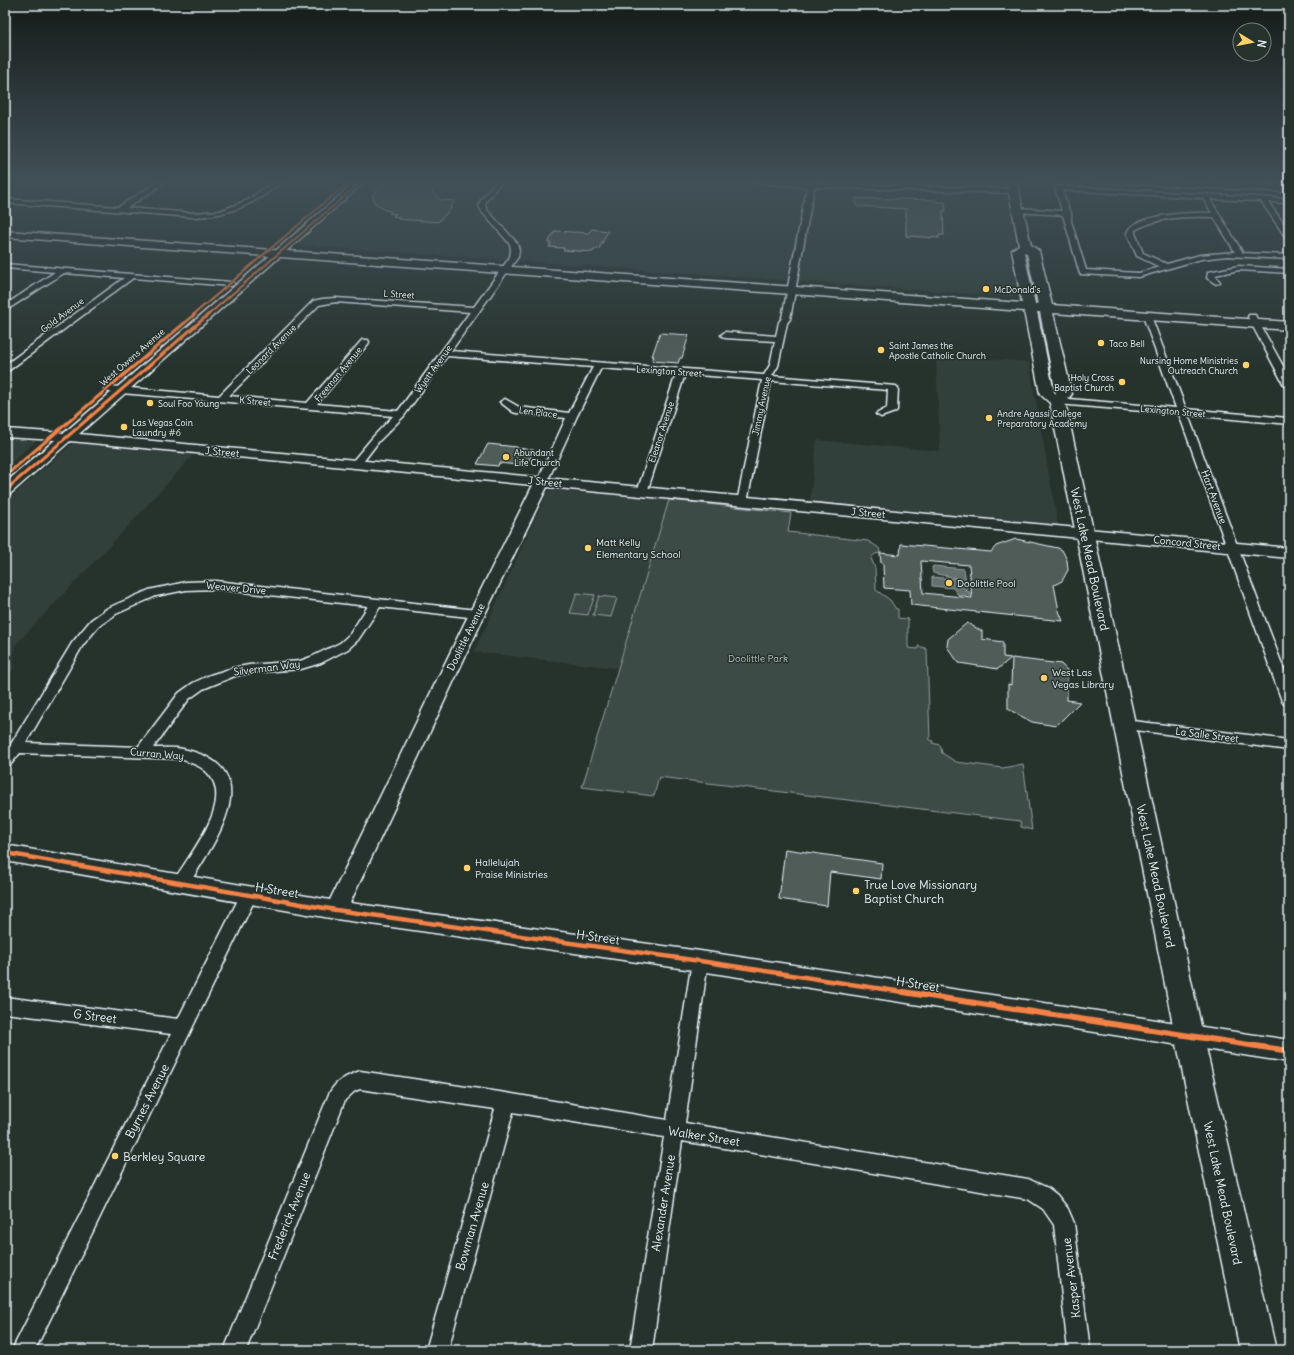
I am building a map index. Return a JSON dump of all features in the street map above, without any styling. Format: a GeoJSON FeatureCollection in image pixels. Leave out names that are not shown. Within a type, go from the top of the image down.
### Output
{"type":"FeatureCollection","features":[{"type":"Feature","properties":{"kind":"main road"},"geometry":{"type":"LineString","coordinates":[[136,242],[792,288],[892,292],[1147,316],[1254,321],[1289,320]]}},
{"type":"Feature","properties":{"kind":"main road"},"geometry":{"type":"LineString","coordinates":[[168,242],[276,251]]}},
{"type":"Feature","properties":{"kind":"main road","name":"West Lake Mead Boulevard"},"geometry":{"type":"LineString","coordinates":[[1024,242],[1025,247]]}},
{"type":"Feature","properties":{"kind":"main road","name":"West Lake Mead Boulevard"},"geometry":{"type":"LineString","coordinates":[[1057,401],[1065,394],[1033,251],[1025,247],[1018,250],[1040,357],[1048,394],[1057,401],[1189,1035],[1258,1350]]}},
{"type":"Feature","properties":{"kind":"main road"},"geometry":{"type":"LineString","coordinates":[[792,288],[848,295],[1030,304]]}},
{"type":"Feature","properties":{"kind":"main road"},"geometry":{"type":"LineString","coordinates":[[848,295],[858,293],[892,292]]}},
{"type":"Feature","properties":{"kind":"main road"},"geometry":{"type":"LineString","coordinates":[[1046,306],[1186,312],[1289,326]]}},
{"type":"Feature","properties":{"kind":"main road"},"geometry":{"type":"LineString","coordinates":[[1147,316],[1152,314],[1176,314],[1186,312]]}},
{"type":"Feature","properties":{"kind":"main road"},"geometry":{"type":"LineString","coordinates":[[1040,357],[1049,360],[1051,368],[1060,373]]}},
{"type":"Feature","properties":{"kind":"street"},"geometry":{"type":"LineString","coordinates":[[276,251],[285,242]]}},
{"type":"Feature","properties":{"kind":"street"},"geometry":{"type":"LineString","coordinates":[[276,251],[287,242]]}},
{"type":"Feature","properties":{"kind":"street","name":"Wyatt Avenue"},"geometry":{"type":"LineString","coordinates":[[356,464],[376,439],[401,414],[507,267],[515,252],[512,242]]}},
{"type":"Feature","properties":{"kind":"street","name":"Jimmy Avenue"},"geometry":{"type":"LineString","coordinates":[[742,502],[767,378],[770,370],[774,366],[792,288],[800,242]]}},
{"type":"Feature","properties":{"kind":"street"},"geometry":{"type":"LineString","coordinates":[[1074,242],[1083,272],[1130,276],[1139,275],[1210,255],[1240,254],[1289,257]]}},
{"type":"Feature","properties":{"kind":"street"},"geometry":{"type":"LineString","coordinates":[[1135,242],[1140,254],[1167,267]]}},
{"type":"Feature","properties":{"kind":"street"},"geometry":{"type":"LineString","coordinates":[[1233,242],[1240,254]]}},
{"type":"Feature","properties":{"kind":"street","name":"West Owens Avenue"},"geometry":{"type":"LineString","coordinates":[[5,476],[231,284],[276,251]]}},
{"type":"Feature","properties":{"kind":"street","name":"West Owens Avenue"},"geometry":{"type":"LineString","coordinates":[[5,491],[224,302],[276,251]]}},
{"type":"Feature","properties":{"kind":"street"},"geometry":{"type":"LineString","coordinates":[[5,266],[231,284],[233,287],[224,302]]}},
{"type":"Feature","properties":{"kind":"street"},"geometry":{"type":"LineString","coordinates":[[1216,282],[1211,278],[1210,274],[1234,269],[1289,271]]}},
{"type":"Feature","properties":{"kind":"street"},"geometry":{"type":"LineString","coordinates":[[5,309],[62,271]]}},
{"type":"Feature","properties":{"kind":"street","name":"Gold Avenue"},"geometry":{"type":"LineString","coordinates":[[5,369],[131,276]]}},
{"type":"Feature","properties":{"kind":"street","name":"L Street"},"geometry":{"type":"LineString","coordinates":[[322,301],[336,300],[475,310]]}},
{"type":"Feature","properties":{"kind":"street","name":"Leonard Avenue"},"geometry":{"type":"LineString","coordinates":[[221,398],[316,303],[322,301]]}},
{"type":"Feature","properties":{"kind":"street","name":"Hart Avenue"},"geometry":{"type":"LineString","coordinates":[[1147,316],[1289,701]]}},
{"type":"Feature","properties":{"kind":"street"},"geometry":{"type":"LineString","coordinates":[[1254,321],[1289,385]]}},
{"type":"Feature","properties":{"kind":"street"},"geometry":{"type":"LineString","coordinates":[[172,334],[185,335]]}},
{"type":"Feature","properties":{"kind":"street"},"geometry":{"type":"LineString","coordinates":[[725,335],[780,339]]}},
{"type":"Feature","properties":{"kind":"street","name":"Freeman Avenue"},"geometry":{"type":"LineString","coordinates":[[310,406],[365,342]]}},
{"type":"Feature","properties":{"kind":"street","name":"Lexington Street"},"geometry":{"type":"LineString","coordinates":[[444,353],[681,373],[893,388],[892,410],[881,414]]}},
{"type":"Feature","properties":{"kind":"street","name":"Doolittle Avenue"},"geometry":{"type":"LineString","coordinates":[[336,910],[477,614],[542,482],[572,416],[598,366]]}},
{"type":"Feature","properties":{"kind":"street","name":"Eleanor Avenue"},"geometry":{"type":"LineString","coordinates":[[642,492],[681,373]]}},
{"type":"Feature","properties":{"kind":"street","name":"K Street"},"geometry":{"type":"LineString","coordinates":[[109,388],[401,414]]}},
{"type":"Feature","properties":{"kind":"street","name":"Lexington Street"},"geometry":{"type":"LineString","coordinates":[[1057,401],[1289,421]]}},
{"type":"Feature","properties":{"kind":"street","name":"Len Place"},"geometry":{"type":"LineString","coordinates":[[506,402],[516,410],[520,411],[572,416]]}},
{"type":"Feature","properties":{"kind":"street","name":"J Street"},"geometry":{"type":"LineString","coordinates":[[5,433],[68,437],[742,502],[1085,533]]}},
{"type":"Feature","properties":{"kind":"street","name":"Concord Street"},"geometry":{"type":"LineString","coordinates":[[1085,533],[1289,554]]}},
{"type":"Feature","properties":{"kind":"street","name":"Weaver Drive"},"geometry":{"type":"LineString","coordinates":[[5,761],[16,748],[87,631],[112,611],[140,598],[170,589],[200,585],[216,585],[477,614]]}},
{"type":"Feature","properties":{"kind":"street","name":"Silverman Way"},"geometry":{"type":"LineString","coordinates":[[142,752],[184,696],[198,686],[233,672],[249,669],[301,665],[316,660],[344,646],[354,637],[376,603]]}},
{"type":"Feature","properties":{"kind":"street","name":"La Salle Street"},"geometry":{"type":"LineString","coordinates":[[1125,725],[1289,745]]}},
{"type":"Feature","properties":{"kind":"street","name":"Curran Way"},"geometry":{"type":"LineString","coordinates":[[16,748],[182,754],[205,762],[221,778],[224,790],[220,818],[180,884]]}},
{"type":"Feature","properties":{"kind":"street","name":"H Street"},"geometry":{"type":"LineString","coordinates":[[5,853],[336,910],[700,961],[1289,1051]]}},
{"type":"Feature","properties":{"kind":"street","name":"Byrnes Avenue"},"geometry":{"type":"LineString","coordinates":[[23,1350],[249,895]]}},
{"type":"Feature","properties":{"kind":"street","name":"Alexander Avenue"},"geometry":{"type":"LineString","coordinates":[[641,1350],[700,961]]}},
{"type":"Feature","properties":{"kind":"street","name":"G Street"},"geometry":{"type":"LineString","coordinates":[[6,1007],[184,1028]]}},
{"type":"Feature","properties":{"kind":"street","name":"Walker Street"},"geometry":{"type":"LineString","coordinates":[[348,1085],[360,1080],[506,1102],[1028,1189],[1043,1195],[1056,1207]]}},
{"type":"Feature","properties":{"kind":"street","name":"Frederick Avenue"},"geometry":{"type":"LineString","coordinates":[[235,1350],[338,1094],[348,1085]]}},
{"type":"Feature","properties":{"kind":"street","name":"Bowman Avenue"},"geometry":{"type":"LineString","coordinates":[[437,1350],[506,1102]]}},
{"type":"Feature","properties":{"kind":"street","name":"Kasper Avenue"},"geometry":{"type":"LineString","coordinates":[[1056,1207],[1064,1222],[1079,1350]]}},
{"type":"Feature","properties":{"kind":"shaded area"},"geometry":{"type":"Polygon","coordinates":[[[300,242],[1024,242],[1025,247],[1018,297],[297,245],[300,242]]]}},
{"type":"Feature","properties":{"kind":"shaded area","name":"Andre Agassi College Preparatory Academy"},"geometry":{"type":"Polygon","coordinates":[[[936,355],[1029,362],[1058,525],[810,501],[817,440],[940,451],[936,355]]]}},
{"type":"Feature","properties":{"kind":"shaded area"},"geometry":{"type":"Polygon","coordinates":[[[5,438],[36,441],[5,468],[5,438]]]}},
{"type":"Feature","properties":{"kind":"shaded area"},"geometry":{"type":"Polygon","coordinates":[[[73,443],[194,454],[119,536],[15,645],[13,670],[5,679],[5,502],[73,443]]]}},
{"type":"Feature","properties":{"kind":"shaded area","name":"Matt Kelly Elementary School"},"geometry":{"type":"Polygon","coordinates":[[[551,490],[669,500],[617,668],[474,652],[548,491],[551,490]]]}},
{"type":"Feature","properties":{"kind":"shaded area","name":"Doolittle Pool"},"geometry":{"type":"Polygon","coordinates":[[[933,566],[964,569],[967,589],[964,590],[970,592],[970,596],[958,595],[953,588],[932,586],[932,577],[956,578],[933,573],[933,566]]]}},
{"type":"Feature","properties":{"kind":"green space","name":"Doolittle Park"},"geometry":{"type":"Polygon","coordinates":[[[669,500],[791,513],[788,532],[868,541],[879,548],[880,553],[875,554],[871,558],[875,568],[876,590],[890,600],[896,609],[898,609],[898,618],[908,619],[908,648],[918,649],[918,646],[925,648],[927,651],[930,740],[933,741],[932,743],[940,745],[942,753],[956,762],[1003,768],[1023,764],[1032,830],[1021,827],[1020,821],[659,777],[654,796],[582,787],[669,500]]]}},
{"type":"Feature","properties":{"kind":"green space"},"geometry":{"type":"Polygon","coordinates":[[[577,593],[595,595],[588,615],[570,613],[577,593]]]}},
{"type":"Feature","properties":{"kind":"green space"},"geometry":{"type":"Polygon","coordinates":[[[599,596],[617,598],[611,617],[593,615],[599,596]]]}},
{"type":"Feature","properties":{"kind":"building"},"geometry":{"type":"Polygon","coordinates":[[[602,242],[599,249],[595,249],[593,252],[563,250],[564,248],[549,247],[551,243],[548,243],[602,242]]]}},
{"type":"Feature","properties":{"kind":"building"},"geometry":{"type":"Polygon","coordinates":[[[660,333],[689,335],[682,358],[680,358],[678,363],[652,361],[654,356],[652,356],[660,333]]]}},
{"type":"Feature","properties":{"kind":"building","name":"Abundant Life Church"},"geometry":{"type":"Polygon","coordinates":[[[488,444],[534,450],[526,466],[499,463],[498,466],[477,464],[488,444]]]}},
{"type":"Feature","properties":{"kind":"building"},"geometry":{"type":"Polygon","coordinates":[[[1016,539],[1062,550],[1067,560],[1068,570],[1062,581],[1054,585],[1059,611],[1063,621],[911,605],[910,590],[884,588],[883,564],[881,563],[880,553],[900,555],[901,544],[991,552],[996,546],[1016,539]],[[921,561],[923,593],[972,598],[969,565],[921,561]]]}},
{"type":"Feature","properties":{"kind":"building"},"geometry":{"type":"Polygon","coordinates":[[[967,623],[982,631],[982,639],[1003,642],[1003,657],[1011,658],[998,669],[959,663],[947,647],[948,639],[967,623]]]}},
{"type":"Feature","properties":{"kind":"building","name":"West Las Vegas Library"},"geometry":{"type":"Polygon","coordinates":[[[1012,658],[1061,664],[1067,670],[1067,700],[1080,702],[1056,726],[1032,722],[1008,709],[1008,684],[1011,685],[1012,658]]]}},
{"type":"Feature","properties":{"kind":"building","name":"True Love Missionary Baptist Church"},"geometry":{"type":"Polygon","coordinates":[[[785,849],[882,863],[881,879],[830,872],[827,906],[779,899],[785,849]]]}},
{"type":"Feature","properties":{"kind":"cycle path"},"geometry":{"type":"LineString","coordinates":[[5,476],[278,242]]}},
{"type":"Feature","properties":{"kind":"cycle path"},"geometry":{"type":"LineString","coordinates":[[5,491],[291,242]]}},
{"type":"Feature","properties":{"kind":"cycle path"},"geometry":{"type":"LineString","coordinates":[[5,853],[336,910],[700,961],[1289,1051]]}},
{"type":"Feature","properties":{"kind":"place","name":"McDonald's"},"geometry":{"type":"Point","coordinates":[986,289]}},
{"type":"Feature","properties":{"kind":"place","name":"Taco Bell"},"geometry":{"type":"Point","coordinates":[1101,343]}},
{"type":"Feature","properties":{"kind":"place","name":"Saint James the Apostle Catholic Church"},"geometry":{"type":"Point","coordinates":[881,350]}},
{"type":"Feature","properties":{"kind":"place","name":"Nursing Home Ministries Outreach Church"},"geometry":{"type":"Point","coordinates":[1246,365]}},
{"type":"Feature","properties":{"kind":"place","name":"Holy Cross Baptist Church"},"geometry":{"type":"Point","coordinates":[1122,382]}},
{"type":"Feature","properties":{"kind":"place","name":"Soul Foo Young"},"geometry":{"type":"Point","coordinates":[150,403]}},
{"type":"Feature","properties":{"kind":"place","name":"Andre Agassi College Preparatory Academy"},"geometry":{"type":"Point","coordinates":[989,418]}},
{"type":"Feature","properties":{"kind":"place","name":"Las Vegas Coin Laundry #6"},"geometry":{"type":"Point","coordinates":[124,427]}},
{"type":"Feature","properties":{"kind":"place","name":"Abundant Life Church"},"geometry":{"type":"Point","coordinates":[506,457]}},
{"type":"Feature","properties":{"kind":"place","name":"Matt Kelly Elementary School"},"geometry":{"type":"Point","coordinates":[588,548]}},
{"type":"Feature","properties":{"kind":"place","name":"Doolittle Pool"},"geometry":{"type":"Point","coordinates":[949,583]}},
{"type":"Feature","properties":{"kind":"place","name":"West Las Vegas Library"},"geometry":{"type":"Point","coordinates":[1044,678]}},
{"type":"Feature","properties":{"kind":"place","name":"Hallelujah Praise Ministries"},"geometry":{"type":"Point","coordinates":[467,868]}},
{"type":"Feature","properties":{"kind":"place","name":"True Love Missionary Baptist Church"},"geometry":{"type":"Point","coordinates":[856,891]}},
{"type":"Feature","properties":{"kind":"place","name":"Berkley Square"},"geometry":{"type":"Point","coordinates":[115,1156]}}]}
